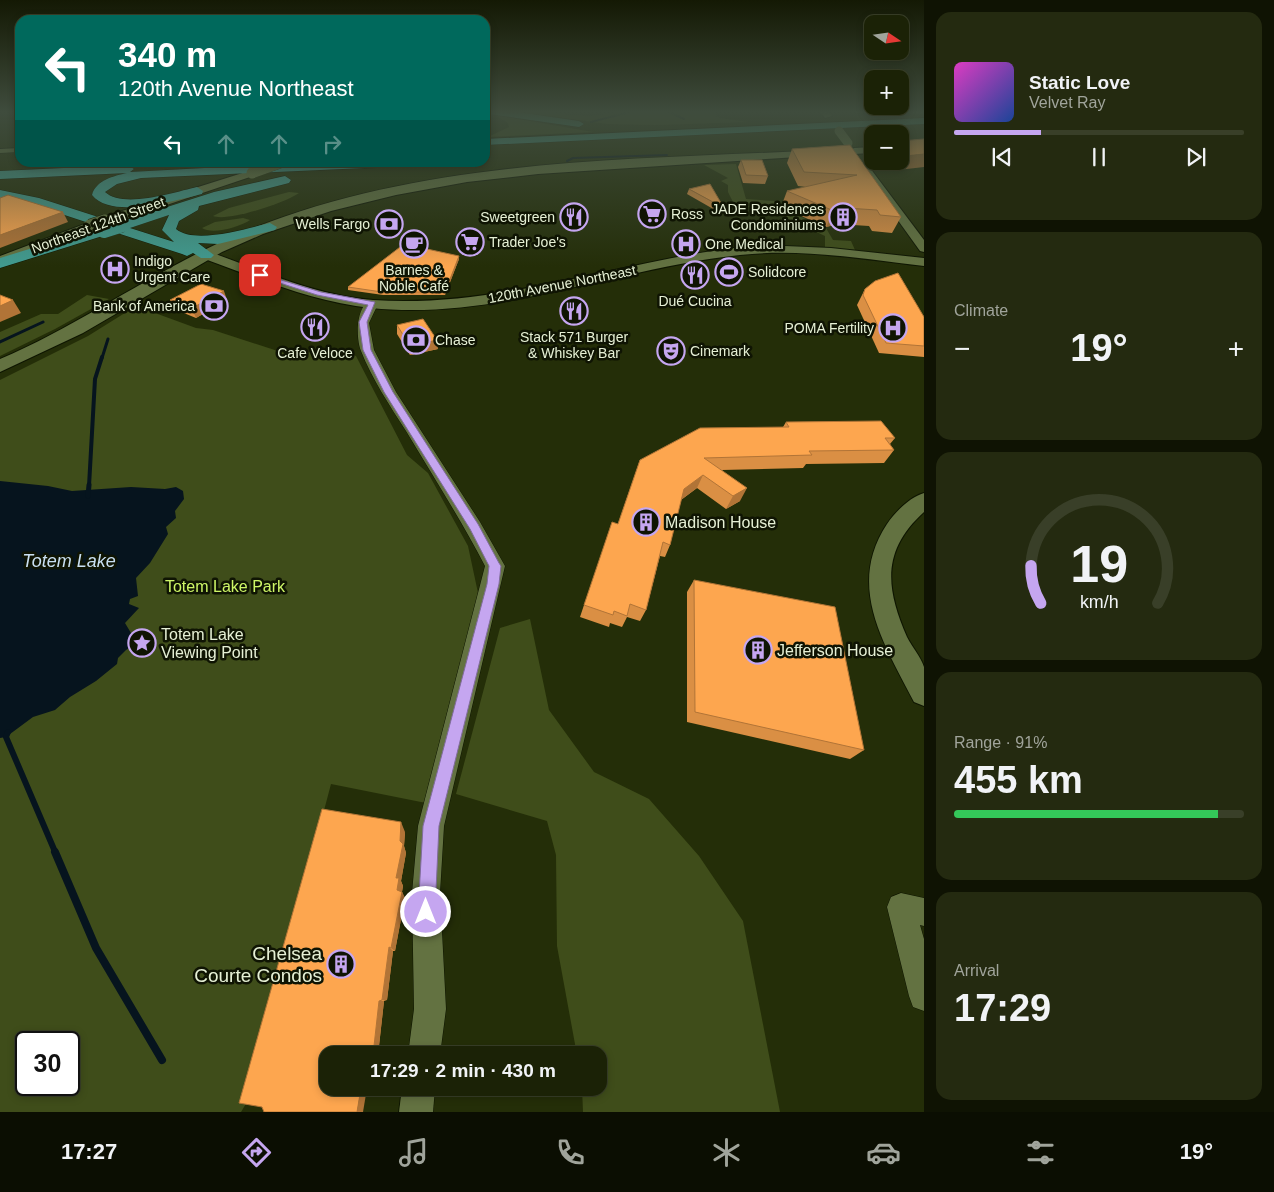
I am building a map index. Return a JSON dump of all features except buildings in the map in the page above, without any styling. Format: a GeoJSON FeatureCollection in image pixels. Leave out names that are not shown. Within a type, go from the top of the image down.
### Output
{"type":"FeatureCollection","features":[{"type":"Feature","properties":{"kind":"highway"},"geometry":{"type":"LineString","coordinates":[[0,173],[115,167]]}},
{"type":"Feature","properties":{"kind":"highway"},"geometry":{"type":"LineString","coordinates":[[0,173],[151,167]]}},
{"type":"Feature","properties":{"kind":"highway"},"geometry":{"type":"LineString","coordinates":[[197,191],[155,200],[127,203],[106,200],[99,195],[99,192],[109,183],[141,174],[315,167]]}},
{"type":"Feature","properties":{"kind":"highway"},"geometry":{"type":"LineString","coordinates":[[63,236],[97,224],[125,219],[244,188],[323,173],[374,167]]}},
{"type":"Feature","properties":{"kind":"highway"},"geometry":{"type":"LineString","coordinates":[[206,255],[194,245],[176,237],[169,230],[171,221],[182,212],[196,206],[268,186],[364,168]]}},
{"type":"Feature","properties":{"kind":"highway"},"geometry":{"type":"LineString","coordinates":[[0,186],[29,188],[62,196]]}},
{"type":"Feature","properties":{"kind":"highway"},"geometry":{"type":"LineString","coordinates":[[0,194],[34,200],[181,250],[206,255]]}},
{"type":"Feature","properties":{"kind":"highway"},"geometry":{"type":"LineString","coordinates":[[97,224],[100,211],[90,203],[125,219]]}},
{"type":"Feature","properties":{"kind":"highway"},"geometry":{"type":"LineString","coordinates":[[0,262],[97,224]]}},
{"type":"Feature","properties":{"kind":"highway"},"geometry":{"type":"LineString","coordinates":[[176,237],[195,240],[218,240],[270,227]]}},
{"type":"Feature","properties":{"kind":"main road"},"geometry":{"type":"LineString","coordinates":[[0,366],[83,326],[163,277],[206,255],[270,227],[314,211],[381,193],[476,176],[625,163]]}},
{"type":"Feature","properties":{"kind":"main road","name":"Northeast 124th Street"},"geometry":{"type":"LineString","coordinates":[[125,219],[197,191],[268,167]]}},
{"type":"Feature","properties":{"kind":"main road","name":"Northeast 124th Street"},"geometry":{"type":"LineString","coordinates":[[0,262],[63,236]]}},
{"type":"Feature","properties":{"kind":"street"},"geometry":{"type":"LineString","coordinates":[[864,163],[924,248]]}},
{"type":"Feature","properties":{"kind":"street","name":"120th Avenue Northeast"},"geometry":{"type":"LineString","coordinates":[[206,255],[298,287],[372,304],[419,305],[480,300],[749,250],[799,250],[924,262]]}},
{"type":"Feature","properties":{"kind":"street"},"geometry":{"type":"LineString","coordinates":[[372,304],[363,322],[367,350],[389,392],[474,526],[495,566],[493,584],[431,826],[426,893],[430,1009],[425,1046]]}},
{"type":"Feature","properties":{"kind":"street"},"geometry":{"type":"LineString","coordinates":[[924,500],[900,519],[886,540],[880,567],[879,584],[886,618],[924,693]]}},
{"type":"Feature","properties":{"kind":"street"},"geometry":{"type":"LineString","coordinates":[[912,910],[924,996]]}},
{"type":"Feature","properties":{"kind":"street"},"geometry":{"type":"LineString","coordinates":[[416,1112],[418,1096]]}},
{"type":"Feature","properties":{"kind":"green space"},"geometry":{"type":"Polygon","coordinates":[[[736,164],[746,199],[774,201],[779,207],[826,228],[833,240],[851,241],[855,250],[825,248],[825,236],[769,210],[748,207],[747,213],[739,214],[728,192],[728,185],[721,181],[728,178],[704,165],[736,164]]]}},
{"type":"Feature","properties":{"kind":"green space"},"geometry":{"type":"Polygon","coordinates":[[[289,192],[299,193],[282,202],[243,214],[213,216],[229,208],[289,192]]]}},
{"type":"Feature","properties":{"kind":"green space"},"geometry":{"type":"Polygon","coordinates":[[[243,218],[250,220],[226,229],[212,231],[202,228],[215,222],[243,218]]]}},
{"type":"Feature","properties":{"kind":"green space"},"geometry":{"type":"Polygon","coordinates":[[[87,295],[109,299],[55,329],[0,356],[0,332],[41,314],[58,314],[87,295]]]}},
{"type":"Feature","properties":{"kind":"green space","name":"Totem Lake Park"},"geometry":{"type":"Polygon","coordinates":[[[136,306],[196,328],[213,330],[290,355],[335,349],[356,356],[407,455],[428,473],[468,546],[481,607],[426,803],[331,784],[247,1102],[241,1112],[0,1112],[0,380],[88,336],[136,306]]]}},
{"type":"Feature","properties":{"kind":"green space"},"geometry":{"type":"Polygon","coordinates":[[[530,619],[549,710],[594,772],[649,799],[699,856],[743,921],[780,1112],[583,1112],[582,1096],[607,1096],[607,1046],[575,1046],[557,946],[556,855],[547,821],[456,794],[500,628],[530,619]]]}},
{"type":"Feature","properties":{"kind":"water","name":"Totem Lake"},"geometry":{"type":"Polygon","coordinates":[[[0,481],[48,486],[72,491],[131,487],[165,489],[176,487],[183,491],[184,499],[175,511],[176,518],[166,527],[168,534],[150,563],[136,578],[138,596],[130,599],[129,604],[139,608],[125,623],[137,643],[118,658],[117,664],[96,681],[70,697],[55,710],[33,717],[6,737],[0,738],[0,481]]]}},
{"type":"Feature","properties":{"kind":"waterway"},"geometry":{"type":"LineString","coordinates":[[0,342],[43,322]]}},
{"type":"Feature","properties":{"kind":"waterway"},"geometry":{"type":"LineString","coordinates":[[102,358],[108,339]]}},
{"type":"Feature","properties":{"kind":"waterway"},"geometry":{"type":"LineString","coordinates":[[89,486],[95,379],[102,357]]}},
{"type":"Feature","properties":{"kind":"waterway"},"geometry":{"type":"LineString","coordinates":[[88,496],[89,485]]}},
{"type":"Feature","properties":{"kind":"waterway"},"geometry":{"type":"LineString","coordinates":[[8,732],[6,737],[56,854]]}},
{"type":"Feature","properties":{"kind":"waterway"},"geometry":{"type":"LineString","coordinates":[[55,852],[96,948],[162,1060]]}},
{"type":"Feature","properties":{"kind":"place","name":"Ross"},"geometry":{"type":"Point","coordinates":[652,214]}},
{"type":"Feature","properties":{"kind":"place","name":"Sweetgreen"},"geometry":{"type":"Point","coordinates":[574,217]}},
{"type":"Feature","properties":{"kind":"place","name":"JADE Residences Condominiums"},"geometry":{"type":"Point","coordinates":[843,217]}},
{"type":"Feature","properties":{"kind":"place","name":"Wells Fargo"},"geometry":{"type":"Point","coordinates":[389,224]}},
{"type":"Feature","properties":{"kind":"place","name":"Trader Joe's"},"geometry":{"type":"Point","coordinates":[470,242]}},
{"type":"Feature","properties":{"kind":"place","name":"Barnes & Noble Café"},"geometry":{"type":"Point","coordinates":[414,244]}},
{"type":"Feature","properties":{"kind":"place","name":"One Medical"},"geometry":{"type":"Point","coordinates":[686,244]}},
{"type":"Feature","properties":{"kind":"place","name":"Indigo Urgent Care"},"geometry":{"type":"Point","coordinates":[115,269]}},
{"type":"Feature","properties":{"kind":"place","name":"Solidcore"},"geometry":{"type":"Point","coordinates":[729,272]}},
{"type":"Feature","properties":{"kind":"place","name":"Dué Cucina"},"geometry":{"type":"Point","coordinates":[695,275]}},
{"type":"Feature","properties":{"kind":"place","name":"Bank of America"},"geometry":{"type":"Point","coordinates":[214,306]}},
{"type":"Feature","properties":{"kind":"place","name":"Stack 571 Burger & Whiskey Bar"},"geometry":{"type":"Point","coordinates":[574,311]}},
{"type":"Feature","properties":{"kind":"place","name":"Cafe Veloce"},"geometry":{"type":"Point","coordinates":[315,327]}},
{"type":"Feature","properties":{"kind":"place","name":"POMA Fertility"},"geometry":{"type":"Point","coordinates":[893,328]}},
{"type":"Feature","properties":{"kind":"place","name":"Chase"},"geometry":{"type":"Point","coordinates":[416,340]}},
{"type":"Feature","properties":{"kind":"place","name":"Cinemark"},"geometry":{"type":"Point","coordinates":[671,351]}},
{"type":"Feature","properties":{"kind":"place","name":"Madison House"},"geometry":{"type":"Point","coordinates":[646,522]}},
{"type":"Feature","properties":{"kind":"place","name":"Totem Lake Viewing Point"},"geometry":{"type":"Point","coordinates":[142,643]}},
{"type":"Feature","properties":{"kind":"place","name":"Jefferson House"},"geometry":{"type":"Point","coordinates":[758,650]}},
{"type":"Feature","properties":{"kind":"place","name":"Chelsea Courte Condos"},"geometry":{"type":"Point","coordinates":[341,964]}},
{"type":"Feature","properties":{"kind":"route"},"geometry":{"type":"LineString","coordinates":[[260,275],[320,294],[372,304],[363,322],[367,350],[389,392],[474,526],[495,566],[493,584],[431,826],[426,912]]}}]}
